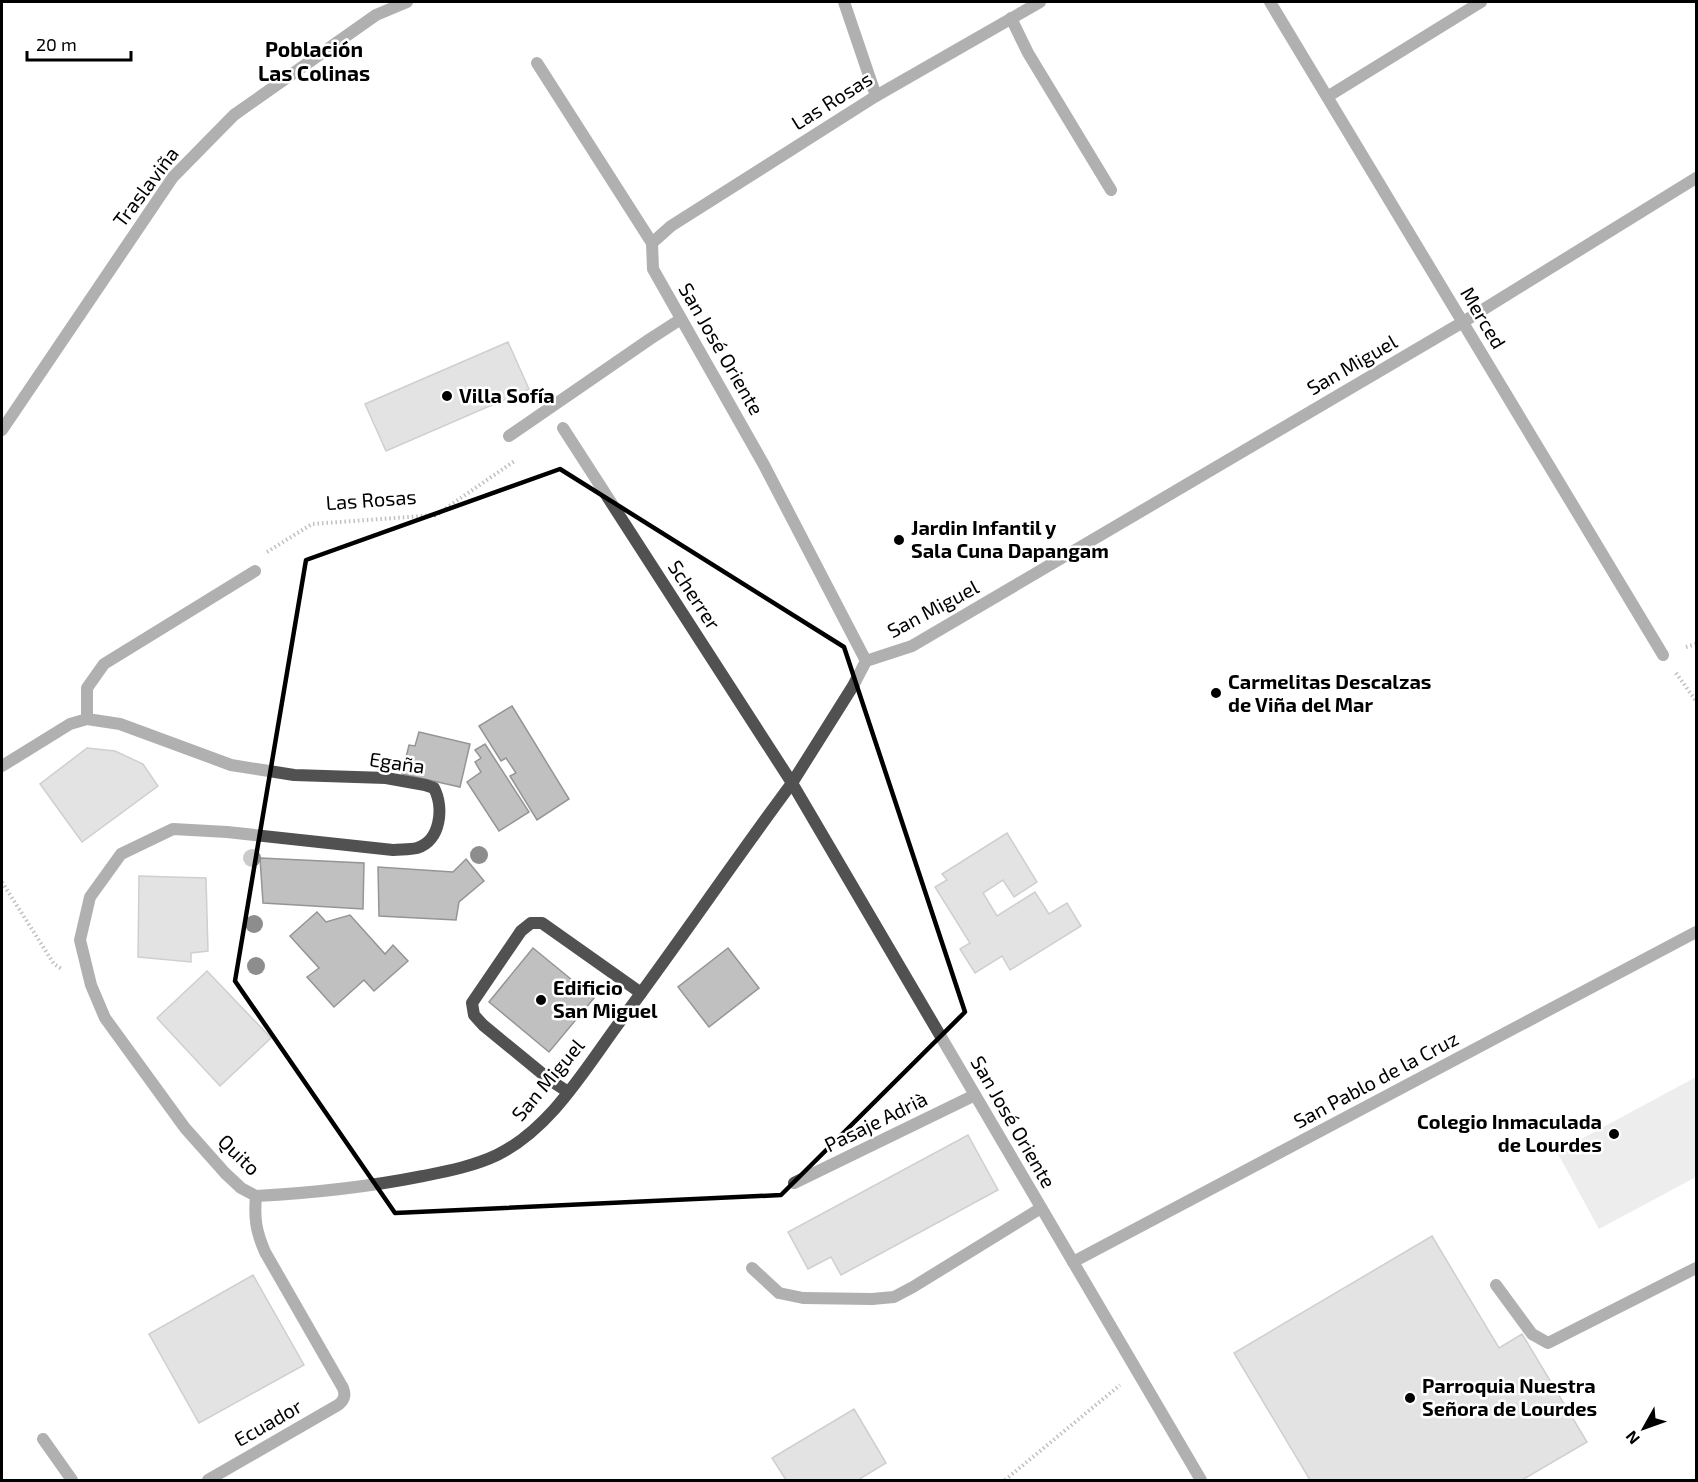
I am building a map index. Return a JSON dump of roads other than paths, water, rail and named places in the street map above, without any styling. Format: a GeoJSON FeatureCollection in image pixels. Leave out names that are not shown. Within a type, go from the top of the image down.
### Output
{"type":"FeatureCollection","features":[{"type":"Feature","properties":{"kind":"street","name":"Traslaviña"},"geometry":{"type":"LineString","coordinates":[[2,430],[173,177],[234,115],[376,15],[407,2]]}},
{"type":"Feature","properties":{"kind":"street"},"geometry":{"type":"LineString","coordinates":[[844,2],[876,96]]}},
{"type":"Feature","properties":{"kind":"street","name":"Las Rosas"},"geometry":{"type":"LineString","coordinates":[[652,243],[671,226],[876,96],[1040,2]]}},
{"type":"Feature","properties":{"kind":"street","name":"Merced"},"geometry":{"type":"LineString","coordinates":[[1270,2],[1663,655]]}},
{"type":"Feature","properties":{"kind":"street"},"geometry":{"type":"LineString","coordinates":[[1327,97],[1481,2]]}},
{"type":"Feature","properties":{"kind":"street"},"geometry":{"type":"LineString","coordinates":[[1011,18],[1028,53],[1111,190]]}},
{"type":"Feature","properties":{"kind":"street","name":"San José Oriente"},"geometry":{"type":"LineString","coordinates":[[537,63],[652,243],[653,269],[764,465],[866,661]]}},
{"type":"Feature","properties":{"kind":"street","name":"San Miguel"},"geometry":{"type":"LineString","coordinates":[[256,1196],[330,1191],[450,1170],[496,1155],[519,1142],[535,1129],[568,1092],[641,993],[792,783],[854,686],[866,661],[912,646],[1463,322],[1696,178]]}},
{"type":"Feature","properties":{"kind":"street"},"geometry":{"type":"LineString","coordinates":[[509,436],[681,319]]}},
{"type":"Feature","properties":{"kind":"street","name":"Scherrer"},"geometry":{"type":"LineString","coordinates":[[563,428],[792,783]]}},
{"type":"Feature","properties":{"kind":"street"},"geometry":{"type":"LineString","coordinates":[[2,766],[70,724],[87,719],[87,688],[104,664],[255,571]]}},
{"type":"Feature","properties":{"kind":"street","name":"Egaña"},"geometry":{"type":"LineString","coordinates":[[87,719],[120,724],[231,765],[294,775],[386,778],[425,785],[434,788],[438,796],[439,824],[434,837],[418,848],[393,850],[227,832],[173,829],[121,854],[90,897],[80,940],[91,985]]}},
{"type":"Feature","properties":{"kind":"street","name":"San José Oriente"},"geometry":{"type":"LineString","coordinates":[[792,783],[1201,1480]]}},
{"type":"Feature","properties":{"kind":"street"},"geometry":{"type":"LineString","coordinates":[[568,1092],[550,1080],[474,1015],[471,1004],[521,931],[531,923],[542,923],[641,993]]}},
{"type":"Feature","properties":{"kind":"street","name":"San Pablo de la Cruz"},"geometry":{"type":"LineString","coordinates":[[1073,1262],[1696,932]]}},
{"type":"Feature","properties":{"kind":"street","name":"Quito"},"geometry":{"type":"LineString","coordinates":[[91,985],[105,1018],[185,1128],[225,1173],[241,1188],[256,1196],[255,1225],[262,1244],[343,1388],[345,1397]]}},
{"type":"Feature","properties":{"kind":"street","name":"Pasaje Adrià"},"geometry":{"type":"LineString","coordinates":[[794,1183],[975,1095]]}},
{"type":"Feature","properties":{"kind":"street"},"geometry":{"type":"LineString","coordinates":[[752,1268],[779,1293],[803,1298],[894,1297],[1041,1208]]}},
{"type":"Feature","properties":{"kind":"street"},"geometry":{"type":"LineString","coordinates":[[1496,1285],[1532,1334],[1548,1343],[1696,1268]]}},
{"type":"Feature","properties":{"kind":"street","name":"Ecuador"},"geometry":{"type":"LineString","coordinates":[[208,1480],[338,1405],[345,1397]]}},
{"type":"Feature","properties":{"kind":"street"},"geometry":{"type":"LineString","coordinates":[[43,1439],[72,1480]]}},
{"type":"Feature","properties":{"kind":"place","name":"Villa Sofía"},"geometry":{"type":"Point","coordinates":[447,396]}},
{"type":"Feature","properties":{"kind":"place","name":"Jardin Infantil y Sala Cuna Dapangam"},"geometry":{"type":"Point","coordinates":[899,540]}},
{"type":"Feature","properties":{"kind":"place","name":"Carmelitas Descalzas de Viña del Mar"},"geometry":{"type":"Point","coordinates":[1216,693]}},
{"type":"Feature","properties":{"kind":"place","name":"Edificio San Miguel"},"geometry":{"type":"Point","coordinates":[541,1000]}},
{"type":"Feature","properties":{"kind":"place","name":"Colegio Inmaculada de Lourdes"},"geometry":{"type":"Point","coordinates":[1614,1134]}},
{"type":"Feature","properties":{"kind":"place","name":"Parroquia Nuestra Señora de Lourdes"},"geometry":{"type":"Point","coordinates":[1410,1398]}},
{"type":"Feature","properties":{"kind":"district","name":"Población Las Colinas"},"geometry":{"type":"Point","coordinates":[314,62]}}]}
